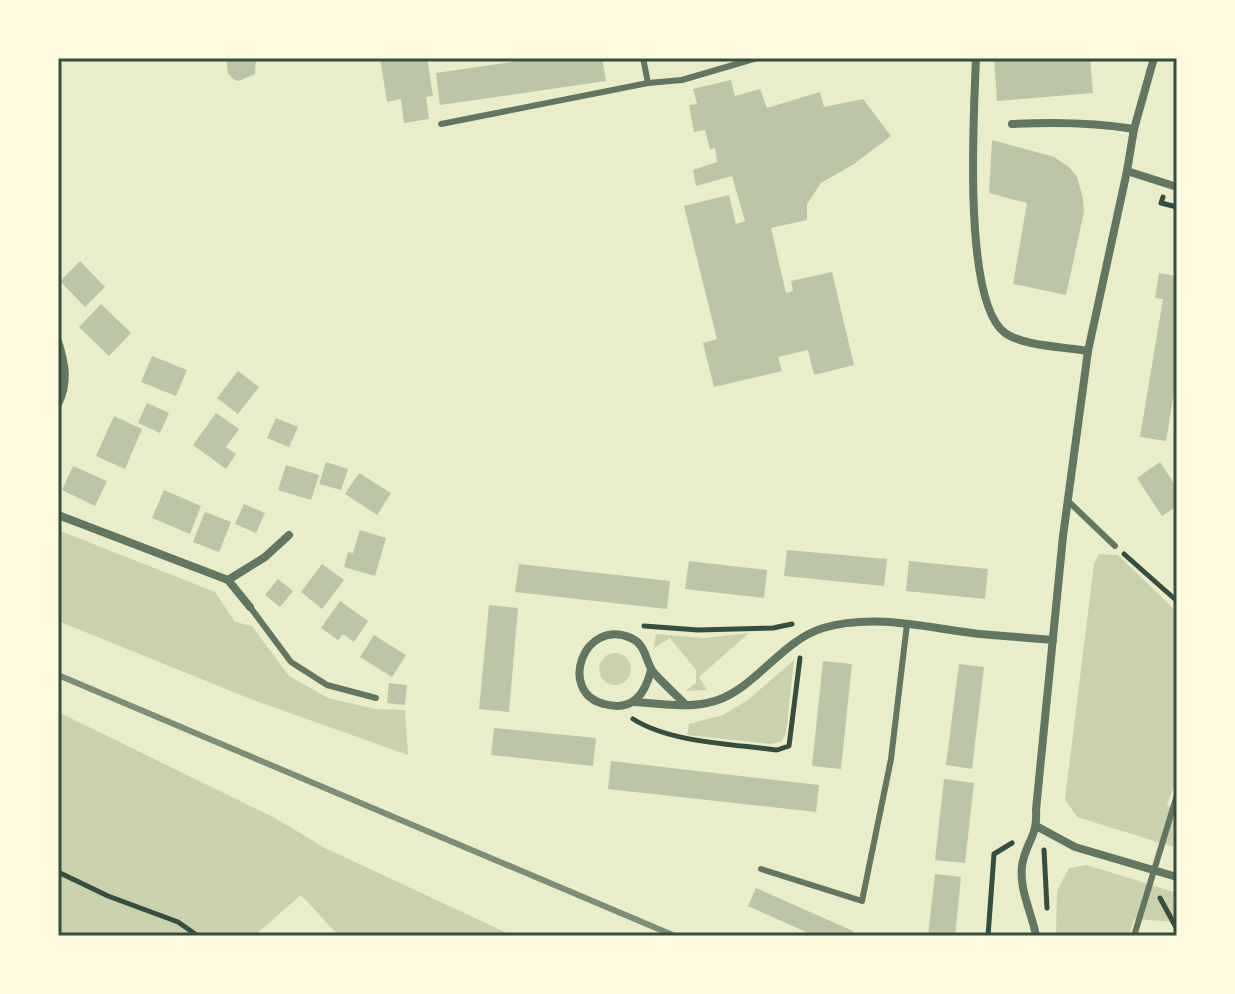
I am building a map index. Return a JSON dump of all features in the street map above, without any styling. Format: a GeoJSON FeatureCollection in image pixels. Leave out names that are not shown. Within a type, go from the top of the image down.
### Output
{"type":"FeatureCollection","features":[{"type":"Feature","properties":{"kind":"street"},"geometry":{"type":"LineString","coordinates":[[976,58],[976,256],[986,302],[1002,331],[1015,339],[1088,351]]}},
{"type":"Feature","properties":{"kind":"street"},"geometry":{"type":"LineString","coordinates":[[1036,936],[1022,887],[1022,872],[1025,853],[1038,827],[1036,810],[1053,640],[1088,351],[1134,129],[1154,58]]}},
{"type":"Feature","properties":{"kind":"street"},"geometry":{"type":"LineString","coordinates":[[1012,124],[1059,121],[1134,129]]}},
{"type":"Feature","properties":{"kind":"street"},"geometry":{"type":"LineString","coordinates":[[1127,171],[1177,187]]}},
{"type":"Feature","properties":{"kind":"street"},"geometry":{"type":"LineString","coordinates":[[58,341],[66,375],[58,404]]}},
{"type":"Feature","properties":{"kind":"street"},"geometry":{"type":"LineString","coordinates":[[58,515],[228,580],[250,607]]}},
{"type":"Feature","properties":{"kind":"street"},"geometry":{"type":"LineString","coordinates":[[228,580],[265,557],[289,535]]}},
{"type":"Feature","properties":{"kind":"street"},"geometry":{"type":"LineString","coordinates":[[634,702],[647,688],[651,670],[646,652],[632,638],[614,634],[596,639],[583,653],[578,671],[583,690],[597,703],[615,707],[634,702],[707,703],[728,696],[802,638],[820,629],[852,621],[1053,640]]}},
{"type":"Feature","properties":{"kind":"street"},"geometry":{"type":"LineString","coordinates":[[651,670],[685,704]]}},
{"type":"Feature","properties":{"kind":"street"},"geometry":{"type":"LineString","coordinates":[[1038,827],[1075,847],[1152,875],[1177,877]]}},
{"type":"Feature","properties":{"kind":"lane"},"geometry":{"type":"LineString","coordinates":[[643,58],[648,83]]}},
{"type":"Feature","properties":{"kind":"lane"},"geometry":{"type":"LineString","coordinates":[[441,124],[648,83],[682,80],[757,58]]}},
{"type":"Feature","properties":{"kind":"lane"},"geometry":{"type":"LineString","coordinates":[[1069,502],[1115,546]]}},
{"type":"Feature","properties":{"kind":"lane"},"geometry":{"type":"LineString","coordinates":[[250,607],[291,662],[327,685],[376,698]]}},
{"type":"Feature","properties":{"kind":"lane"},"geometry":{"type":"LineString","coordinates":[[761,869],[862,901],[891,759],[907,624]]}},
{"type":"Feature","properties":{"kind":"lane"},"geometry":{"type":"LineString","coordinates":[[1134,936],[1177,795]]}},
{"type":"Feature","properties":{"kind":"path"},"geometry":{"type":"LineString","coordinates":[[1115,546],[1177,601]]}},
{"type":"Feature","properties":{"kind":"path"},"geometry":{"type":"LineString","coordinates":[[632,638],[645,624],[698,630],[773,628],[804,622],[820,629]]}},
{"type":"Feature","properties":{"kind":"path"},"geometry":{"type":"LineString","coordinates":[[615,707],[648,728],[680,736],[777,750],[789,746],[797,700],[802,638]]}},
{"type":"Feature","properties":{"kind":"path"},"geometry":{"type":"LineString","coordinates":[[988,936],[994,854],[1038,827],[1045,854],[1047,911]]}},
{"type":"Feature","properties":{"kind":"path"},"geometry":{"type":"LineString","coordinates":[[58,872],[108,896],[178,922],[198,936]]}},
{"type":"Feature","properties":{"kind":"path"},"geometry":{"type":"LineString","coordinates":[[1152,875],[1177,929]]}},
{"type":"Feature","properties":{"kind":"green space"},"geometry":{"type":"Polygon","coordinates":[[[58,530],[215,592],[235,622],[252,626],[289,676],[328,698],[375,709],[405,710],[408,755],[248,698],[58,621],[58,530]]]}},
{"type":"Feature","properties":{"kind":"green space"},"geometry":{"type":"Polygon","coordinates":[[[1099,554],[1118,555],[1177,612],[1177,778],[1167,805],[1177,810],[1177,848],[1077,817],[1065,799],[1094,564],[1099,554]]]}},
{"type":"Feature","properties":{"kind":"green space"},"geometry":{"type":"Polygon","coordinates":[[[749,633],[699,677],[707,690],[685,691],[696,683],[696,670],[670,638],[654,648],[656,634],[704,638],[749,633]]]}},
{"type":"Feature","properties":{"kind":"green space"},"geometry":{"type":"Polygon","coordinates":[[[615,653],[626,658],[631,669],[626,680],[615,685],[604,680],[599,669],[604,658],[615,653]]]}},
{"type":"Feature","properties":{"kind":"green space"},"geometry":{"type":"Polygon","coordinates":[[[794,660],[786,734],[781,742],[771,744],[687,735],[689,724],[723,715],[748,700],[794,660]]]}},
{"type":"Feature","properties":{"kind":"green space"},"geometry":{"type":"Polygon","coordinates":[[[58,712],[275,818],[325,848],[507,933],[503,936],[339,936],[301,895],[254,936],[58,936],[58,712]]]}},
{"type":"Feature","properties":{"kind":"green space"},"geometry":{"type":"Polygon","coordinates":[[[1087,865],[1177,893],[1177,922],[1134,919],[1129,936],[1056,936],[1057,891],[1069,868],[1087,865]]]}},
{"type":"Feature","properties":{"kind":"building"},"geometry":{"type":"Polygon","coordinates":[[[226,58],[256,58],[255,74],[239,81],[233,79],[228,73],[226,58]]]}},
{"type":"Feature","properties":{"kind":"building"},"geometry":{"type":"Polygon","coordinates":[[[380,58],[427,58],[433,96],[426,97],[429,119],[404,123],[401,99],[387,102],[380,58]]]}},
{"type":"Feature","properties":{"kind":"building"},"geometry":{"type":"Polygon","coordinates":[[[539,58],[602,58],[606,81],[440,105],[436,73],[539,58]]]}},
{"type":"Feature","properties":{"kind":"building"},"geometry":{"type":"Polygon","coordinates":[[[994,58],[1090,58],[1093,93],[997,101],[994,58]]]}},
{"type":"Feature","properties":{"kind":"building"},"geometry":{"type":"Polygon","coordinates":[[[731,80],[735,96],[760,89],[767,108],[820,92],[824,107],[863,99],[891,136],[854,164],[821,183],[807,204],[807,220],[771,228],[786,293],[793,291],[791,281],[832,272],[854,365],[814,375],[808,350],[778,357],[782,371],[714,387],[703,343],[717,339],[684,206],[729,195],[736,224],[745,221],[732,176],[696,186],[693,170],[717,162],[715,148],[710,150],[705,130],[694,132],[689,105],[697,104],[693,89],[731,80]]]}},
{"type":"Feature","properties":{"kind":"building"},"geometry":{"type":"Polygon","coordinates":[[[992,140],[1054,157],[1077,177],[1084,212],[1066,295],[1013,284],[1027,203],[989,193],[992,140]]]}},
{"type":"Feature","properties":{"kind":"building"},"geometry":{"type":"Polygon","coordinates":[[[80,261],[105,287],[85,307],[60,281],[80,261]]]}},
{"type":"Feature","properties":{"kind":"building"},"geometry":{"type":"Polygon","coordinates":[[[1159,273],[1177,276],[1177,375],[1166,441],[1140,437],[1163,299],[1155,298],[1159,273]]]}},
{"type":"Feature","properties":{"kind":"building"},"geometry":{"type":"Polygon","coordinates":[[[101,304],[131,333],[109,356],[79,327],[101,304]]]}},
{"type":"Feature","properties":{"kind":"building"},"geometry":{"type":"Polygon","coordinates":[[[152,356],[187,370],[176,396],[141,382],[152,356]]]}},
{"type":"Feature","properties":{"kind":"building"},"geometry":{"type":"Polygon","coordinates":[[[238,371],[259,387],[238,414],[217,398],[238,371]]]}},
{"type":"Feature","properties":{"kind":"building"},"geometry":{"type":"Polygon","coordinates":[[[147,403],[169,413],[160,433],[138,423],[147,403]]]}},
{"type":"Feature","properties":{"kind":"building"},"geometry":{"type":"Polygon","coordinates":[[[216,413],[239,429],[226,447],[236,454],[226,469],[193,445],[216,413]]]}},
{"type":"Feature","properties":{"kind":"building"},"geometry":{"type":"Polygon","coordinates":[[[114,416],[142,429],[125,469],[96,456],[114,416]]]}},
{"type":"Feature","properties":{"kind":"building"},"geometry":{"type":"Polygon","coordinates":[[[276,418],[298,427],[289,447],[267,438],[276,418]]]}},
{"type":"Feature","properties":{"kind":"building"},"geometry":{"type":"Polygon","coordinates":[[[326,462],[348,469],[341,490],[319,484],[326,462]]]}},
{"type":"Feature","properties":{"kind":"building"},"geometry":{"type":"Polygon","coordinates":[[[1160,462],[1177,488],[1177,506],[1162,516],[1137,478],[1160,462]]]}},
{"type":"Feature","properties":{"kind":"building"},"geometry":{"type":"Polygon","coordinates":[[[286,465],[319,475],[311,500],[278,490],[286,465]]]}},
{"type":"Feature","properties":{"kind":"building"},"geometry":{"type":"Polygon","coordinates":[[[73,466],[107,481],[95,506],[62,490],[73,466]]]}},
{"type":"Feature","properties":{"kind":"building"},"geometry":{"type":"Polygon","coordinates":[[[359,473],[391,493],[377,515],[345,494],[359,473]]]}},
{"type":"Feature","properties":{"kind":"building"},"geometry":{"type":"Polygon","coordinates":[[[164,490],[201,506],[190,534],[152,518],[164,490]]]}},
{"type":"Feature","properties":{"kind":"building"},"geometry":{"type":"Polygon","coordinates":[[[244,504],[265,513],[256,533],[235,524],[244,504]]]}},
{"type":"Feature","properties":{"kind":"building"},"geometry":{"type":"Polygon","coordinates":[[[205,512],[231,522],[219,552],[193,542],[205,512]]]}},
{"type":"Feature","properties":{"kind":"building"},"geometry":{"type":"Polygon","coordinates":[[[360,530],[386,538],[375,576],[344,567],[348,552],[353,553],[360,530]]]}},
{"type":"Feature","properties":{"kind":"building"},"geometry":{"type":"Polygon","coordinates":[[[787,550],[887,559],[884,586],[784,576],[787,550]]]}},
{"type":"Feature","properties":{"kind":"building"},"geometry":{"type":"Polygon","coordinates":[[[689,561],[767,570],[764,598],[685,589],[689,561]]]}},
{"type":"Feature","properties":{"kind":"building"},"geometry":{"type":"Polygon","coordinates":[[[909,561],[988,569],[985,599],[906,591],[909,561]]]}},
{"type":"Feature","properties":{"kind":"building"},"geometry":{"type":"Polygon","coordinates":[[[322,564],[344,580],[322,609],[301,592],[322,564]]]}},
{"type":"Feature","properties":{"kind":"building"},"geometry":{"type":"Polygon","coordinates":[[[519,564],[670,581],[667,609],[515,592],[519,564]]]}},
{"type":"Feature","properties":{"kind":"building"},"geometry":{"type":"Polygon","coordinates":[[[278,579],[293,591],[280,607],[265,595],[278,579]]]}},
{"type":"Feature","properties":{"kind":"building"},"geometry":{"type":"Polygon","coordinates":[[[340,601],[368,621],[354,642],[343,634],[338,640],[321,628],[340,601]]]}},
{"type":"Feature","properties":{"kind":"building"},"geometry":{"type":"Polygon","coordinates":[[[489,605],[518,608],[509,712],[479,709],[489,605]]]}},
{"type":"Feature","properties":{"kind":"building"},"geometry":{"type":"Polygon","coordinates":[[[374,635],[406,655],[392,677],[360,657],[374,635]]]}},
{"type":"Feature","properties":{"kind":"building"},"geometry":{"type":"Polygon","coordinates":[[[823,661],[852,664],[841,769],[812,766],[823,661]]]}},
{"type":"Feature","properties":{"kind":"building"},"geometry":{"type":"Polygon","coordinates":[[[959,664],[984,667],[972,769],[946,765],[959,664]]]}},
{"type":"Feature","properties":{"kind":"building"},"geometry":{"type":"Polygon","coordinates":[[[389,683],[407,685],[405,705],[387,703],[389,683]]]}},
{"type":"Feature","properties":{"kind":"building"},"geometry":{"type":"Polygon","coordinates":[[[494,728],[596,738],[593,766],[491,755],[494,728]]]}},
{"type":"Feature","properties":{"kind":"building"},"geometry":{"type":"Polygon","coordinates":[[[611,761],[819,785],[816,812],[608,789],[611,761]]]}},
{"type":"Feature","properties":{"kind":"building"},"geometry":{"type":"Polygon","coordinates":[[[944,779],[974,783],[965,863],[935,860],[944,779]]]}},
{"type":"Feature","properties":{"kind":"building"},"geometry":{"type":"Polygon","coordinates":[[[935,874],[961,877],[955,936],[928,936],[935,874]]]}},
{"type":"Feature","properties":{"kind":"building"},"geometry":{"type":"Polygon","coordinates":[[[756,888],[853,931],[851,936],[815,936],[748,906],[756,888]]]}},
{"type":"Feature","properties":{"kind":"railway"},"geometry":{"type":"LineString","coordinates":[[58,675],[675,936]]}}]}
